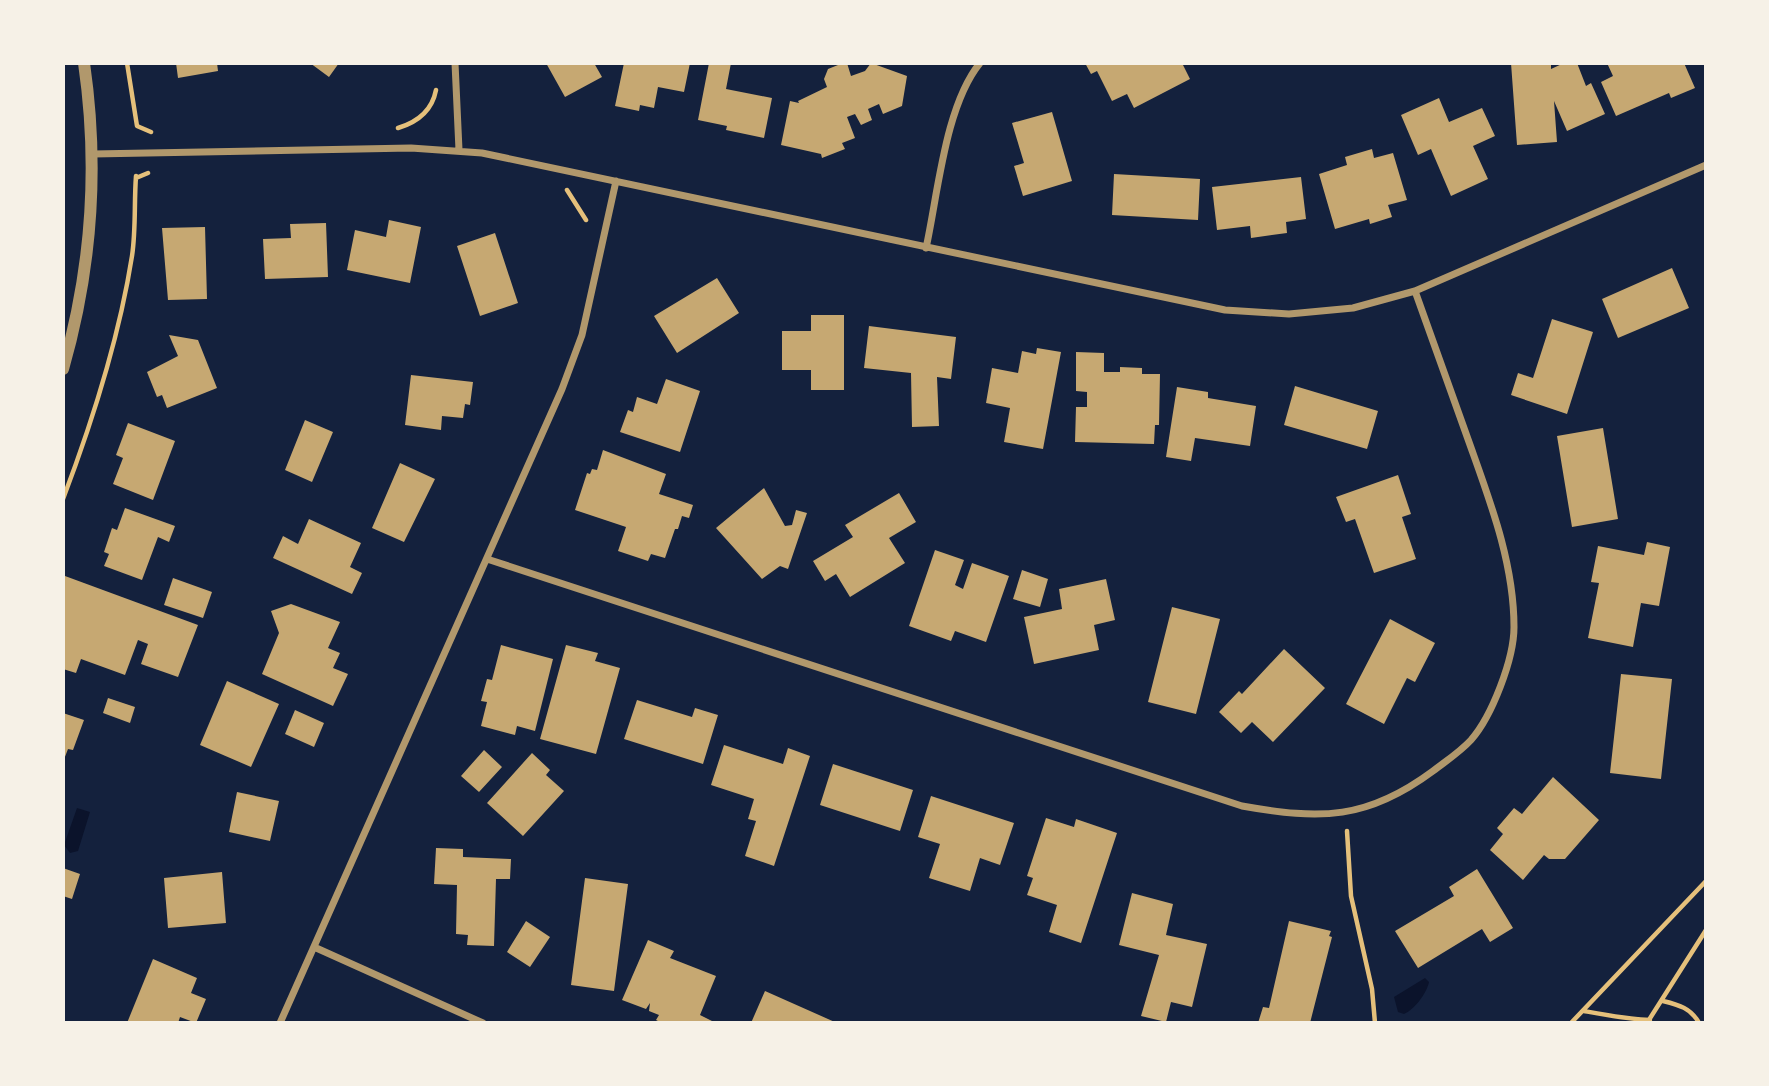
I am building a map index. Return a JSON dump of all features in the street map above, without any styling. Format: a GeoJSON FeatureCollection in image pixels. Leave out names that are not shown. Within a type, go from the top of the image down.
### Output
{"type":"FeatureCollection","features":[{"type":"Feature","properties":{"kind":"street"},"geometry":{"type":"LineString","coordinates":[[63,369],[84,282],[93,197],[93,154],[84,63]]}},
{"type":"Feature","properties":{"kind":"street"},"geometry":{"type":"LineString","coordinates":[[926,248],[950,133],[964,89],[980,63]]}},
{"type":"Feature","properties":{"kind":"street"},"geometry":{"type":"LineString","coordinates":[[455,66],[459,150]]}},
{"type":"Feature","properties":{"kind":"street"},"geometry":{"type":"LineString","coordinates":[[93,154],[411,148],[459,150],[1225,310],[1302,313],[1353,307],[1415,291],[1706,165]]}},
{"type":"Feature","properties":{"kind":"street"},"geometry":{"type":"LineString","coordinates":[[280,1023],[562,389],[582,335],[616,181]]}},
{"type":"Feature","properties":{"kind":"street"},"geometry":{"type":"LineString","coordinates":[[487,559],[1242,806],[1298,816],[1345,813],[1409,789],[1471,739],[1496,695],[1514,629],[1509,570],[1493,511],[1415,291]]}},
{"type":"Feature","properties":{"kind":"street"},"geometry":{"type":"LineString","coordinates":[[314,947],[483,1023]]}},
{"type":"Feature","properties":{"kind":"path"},"geometry":{"type":"LineString","coordinates":[[127,63],[137,126],[152,132],[165,132]]}},
{"type":"Feature","properties":{"kind":"path"},"geometry":{"type":"LineString","coordinates":[[384,128],[412,124],[426,112],[434,98],[439,68],[455,66]]}},
{"type":"Feature","properties":{"kind":"path"},"geometry":{"type":"LineString","coordinates":[[63,499],[89,430],[122,311],[133,253],[138,153]]}},
{"type":"Feature","properties":{"kind":"path"},"geometry":{"type":"LineString","coordinates":[[136,178],[157,170]]}},
{"type":"Feature","properties":{"kind":"path"},"geometry":{"type":"LineString","coordinates":[[566,189],[586,217],[582,243],[601,248]]}},
{"type":"Feature","properties":{"kind":"path"},"geometry":{"type":"LineString","coordinates":[[1345,813],[1350,896],[1372,989],[1375,1023]]}},
{"type":"Feature","properties":{"kind":"path"},"geometry":{"type":"LineString","coordinates":[[1571,1023],[1706,881]]}},
{"type":"Feature","properties":{"kind":"path"},"geometry":{"type":"LineString","coordinates":[[1583,1011],[1611,1018],[1626,1016],[1648,1021],[1706,929]]}},
{"type":"Feature","properties":{"kind":"path"},"geometry":{"type":"LineString","coordinates":[[1663,1001],[1681,1006],[1694,1014],[1699,1023]]}},
{"type":"Feature","properties":{"kind":"water"},"geometry":{"type":"Polygon","coordinates":[[[77,808],[90,812],[78,851],[70,853],[64,845],[77,808]]]}},
{"type":"Feature","properties":{"kind":"water"},"geometry":{"type":"Polygon","coordinates":[[[1425,978],[1429,982],[1420,1001],[1404,1014],[1398,1012],[1394,997],[1425,978]]]}},
{"type":"Feature","properties":{"kind":"building"},"geometry":{"type":"Polygon","coordinates":[[[176,63],[217,63],[218,71],[178,78],[176,63]]]}},
{"type":"Feature","properties":{"kind":"building"},"geometry":{"type":"Polygon","coordinates":[[[310,63],[339,63],[329,77],[310,63]]]}},
{"type":"Feature","properties":{"kind":"building"},"geometry":{"type":"Polygon","coordinates":[[[546,63],[594,63],[602,77],[565,97],[546,63]]]}},
{"type":"Feature","properties":{"kind":"building"},"geometry":{"type":"Polygon","coordinates":[[[624,63],[690,63],[684,92],[658,87],[654,108],[640,105],[639,111],[615,106],[624,63]]]}},
{"type":"Feature","properties":{"kind":"building"},"geometry":{"type":"Polygon","coordinates":[[[709,63],[731,63],[726,89],[772,98],[764,138],[726,130],[727,126],[698,120],[709,63]]]}},
{"type":"Feature","properties":{"kind":"building"},"geometry":{"type":"Polygon","coordinates":[[[847,63],[851,76],[865,71],[871,63],[907,76],[902,106],[883,114],[879,104],[868,109],[872,120],[861,125],[855,114],[847,117],[855,138],[842,143],[845,149],[822,158],[821,154],[781,145],[790,101],[799,103],[798,101],[827,87],[824,79],[828,69],[847,63]]]}},
{"type":"Feature","properties":{"kind":"building"},"geometry":{"type":"Polygon","coordinates":[[[1085,63],[1182,63],[1190,79],[1134,108],[1127,94],[1112,101],[1097,71],[1091,74],[1085,63]]]}},
{"type":"Feature","properties":{"kind":"building"},"geometry":{"type":"Polygon","coordinates":[[[1511,63],[1551,63],[1551,69],[1564,63],[1577,63],[1586,86],[1591,83],[1605,114],[1567,131],[1554,101],[1557,142],[1517,145],[1511,63]]]}},
{"type":"Feature","properties":{"kind":"building"},"geometry":{"type":"Polygon","coordinates":[[[1607,63],[1684,63],[1695,88],[1671,98],[1669,93],[1616,116],[1601,82],[1613,76],[1607,63]]]}},
{"type":"Feature","properties":{"kind":"building"},"geometry":{"type":"Polygon","coordinates":[[[1439,98],[1449,122],[1482,108],[1495,136],[1473,146],[1488,179],[1451,196],[1431,149],[1418,155],[1401,115],[1439,98]]]}},
{"type":"Feature","properties":{"kind":"building"},"geometry":{"type":"Polygon","coordinates":[[[1052,112],[1072,181],[1023,196],[1014,166],[1024,163],[1012,123],[1052,112]]]}},
{"type":"Feature","properties":{"kind":"building"},"geometry":{"type":"Polygon","coordinates":[[[1372,149],[1374,158],[1393,153],[1407,200],[1388,205],[1392,217],[1370,224],[1369,219],[1335,229],[1319,174],[1347,165],[1345,157],[1372,149]]]}},
{"type":"Feature","properties":{"kind":"building"},"geometry":{"type":"Polygon","coordinates":[[[1114,174],[1200,179],[1198,220],[1112,215],[1114,174]]]}},
{"type":"Feature","properties":{"kind":"building"},"geometry":{"type":"Polygon","coordinates":[[[1301,177],[1306,219],[1286,222],[1287,233],[1251,238],[1250,226],[1217,230],[1212,187],[1301,177]]]}},
{"type":"Feature","properties":{"kind":"building"},"geometry":{"type":"Polygon","coordinates":[[[389,220],[421,227],[410,283],[347,270],[355,230],[386,237],[389,220]]]}},
{"type":"Feature","properties":{"kind":"building"},"geometry":{"type":"Polygon","coordinates":[[[326,223],[328,277],[265,279],[263,239],[291,238],[290,224],[326,223]]]}},
{"type":"Feature","properties":{"kind":"building"},"geometry":{"type":"Polygon","coordinates":[[[205,227],[207,299],[168,300],[162,228],[205,227]]]}},
{"type":"Feature","properties":{"kind":"building"},"geometry":{"type":"Polygon","coordinates":[[[495,233],[518,303],[480,316],[457,246],[495,233]]]}},
{"type":"Feature","properties":{"kind":"building"},"geometry":{"type":"Polygon","coordinates":[[[1672,268],[1689,308],[1618,338],[1602,299],[1672,268]]]}},
{"type":"Feature","properties":{"kind":"building"},"geometry":{"type":"Polygon","coordinates":[[[717,278],[739,313],[677,353],[654,316],[717,278]]]}},
{"type":"Feature","properties":{"kind":"building"},"geometry":{"type":"Polygon","coordinates":[[[811,315],[844,315],[844,390],[811,390],[811,370],[782,370],[782,331],[811,331],[811,315]]]}},
{"type":"Feature","properties":{"kind":"building"},"geometry":{"type":"Polygon","coordinates":[[[1552,319],[1593,332],[1567,414],[1511,395],[1518,373],[1533,378],[1552,319]]]}},
{"type":"Feature","properties":{"kind":"building"},"geometry":{"type":"Polygon","coordinates":[[[869,326],[956,337],[951,379],[937,377],[939,426],[912,427],[911,373],[864,368],[869,326]]]}},
{"type":"Feature","properties":{"kind":"building"},"geometry":{"type":"Polygon","coordinates":[[[169,335],[198,340],[217,388],[167,408],[162,395],[157,397],[147,372],[178,356],[169,335]]]}},
{"type":"Feature","properties":{"kind":"building"},"geometry":{"type":"Polygon","coordinates":[[[1037,348],[1061,352],[1043,449],[1004,442],[1010,408],[986,403],[992,368],[1018,373],[1022,351],[1036,354],[1037,348]]]}},
{"type":"Feature","properties":{"kind":"building"},"geometry":{"type":"Polygon","coordinates":[[[1076,352],[1104,353],[1104,372],[1120,372],[1120,367],[1142,368],[1142,374],[1160,374],[1159,425],[1155,425],[1154,444],[1075,442],[1076,407],[1087,407],[1087,392],[1076,391],[1076,352]]]}},
{"type":"Feature","properties":{"kind":"building"},"geometry":{"type":"Polygon","coordinates":[[[411,375],[473,382],[470,405],[465,404],[463,418],[442,416],[441,430],[405,425],[411,375]]]}},
{"type":"Feature","properties":{"kind":"building"},"geometry":{"type":"Polygon","coordinates":[[[666,379],[700,391],[680,452],[620,432],[628,410],[633,412],[637,397],[657,404],[666,379]]]}},
{"type":"Feature","properties":{"kind":"building"},"geometry":{"type":"Polygon","coordinates":[[[1295,386],[1378,411],[1367,449],[1284,425],[1295,386]]]}},
{"type":"Feature","properties":{"kind":"building"},"geometry":{"type":"Polygon","coordinates":[[[1177,387],[1208,392],[1208,398],[1256,406],[1250,446],[1195,438],[1191,461],[1166,457],[1177,387]]]}},
{"type":"Feature","properties":{"kind":"building"},"geometry":{"type":"Polygon","coordinates":[[[305,420],[333,432],[312,482],[285,470],[305,420]]]}},
{"type":"Feature","properties":{"kind":"building"},"geometry":{"type":"Polygon","coordinates":[[[128,423],[175,441],[153,500],[113,484],[123,458],[116,455],[128,423]]]}},
{"type":"Feature","properties":{"kind":"building"},"geometry":{"type":"Polygon","coordinates":[[[1603,428],[1618,519],[1572,527],[1557,436],[1603,428]]]}},
{"type":"Feature","properties":{"kind":"building"},"geometry":{"type":"Polygon","coordinates":[[[603,450],[666,474],[659,494],[693,505],[689,518],[682,516],[678,529],[675,529],[665,558],[651,554],[648,561],[618,551],[626,527],[575,510],[587,473],[590,474],[592,469],[597,470],[603,450]]]}},
{"type":"Feature","properties":{"kind":"building"},"geometry":{"type":"Polygon","coordinates":[[[400,463],[435,479],[404,542],[372,528],[400,463]]]}},
{"type":"Feature","properties":{"kind":"building"},"geometry":{"type":"Polygon","coordinates":[[[1398,475],[1411,514],[1402,517],[1416,559],[1374,573],[1355,519],[1346,522],[1336,497],[1398,475]]]}},
{"type":"Feature","properties":{"kind":"building"},"geometry":{"type":"Polygon","coordinates":[[[764,488],[785,526],[792,525],[796,510],[807,513],[788,569],[780,566],[762,579],[716,528],[764,488]]]}},
{"type":"Feature","properties":{"kind":"building"},"geometry":{"type":"Polygon","coordinates":[[[899,493],[916,522],[889,538],[905,563],[850,597],[836,574],[825,581],[813,561],[853,537],[845,525],[899,493]]]}},
{"type":"Feature","properties":{"kind":"building"},"geometry":{"type":"Polygon","coordinates":[[[125,508],[175,526],[169,542],[158,537],[142,580],[104,566],[109,554],[104,552],[112,528],[117,530],[125,508]]]}},
{"type":"Feature","properties":{"kind":"building"},"geometry":{"type":"Polygon","coordinates":[[[309,519],[361,543],[350,567],[362,573],[352,594],[273,558],[283,536],[298,544],[309,519]]]}},
{"type":"Feature","properties":{"kind":"building"},"geometry":{"type":"Polygon","coordinates":[[[1647,542],[1670,547],[1659,606],[1641,603],[1633,647],[1588,638],[1599,583],[1591,582],[1598,546],[1644,555],[1647,542]]]}},
{"type":"Feature","properties":{"kind":"building"},"geometry":{"type":"Polygon","coordinates":[[[935,550],[964,560],[955,585],[963,589],[972,563],[1009,576],[986,642],[955,631],[951,641],[909,626],[935,550]]]}},
{"type":"Feature","properties":{"kind":"building"},"geometry":{"type":"Polygon","coordinates":[[[1022,570],[1048,579],[1040,607],[1013,599],[1022,570]]]}},
{"type":"Feature","properties":{"kind":"building"},"geometry":{"type":"Polygon","coordinates":[[[65,576],[198,625],[178,677],[141,664],[148,644],[138,640],[125,675],[81,659],[76,673],[63,669],[65,576]]]}},
{"type":"Feature","properties":{"kind":"building"},"geometry":{"type":"Polygon","coordinates":[[[173,578],[212,592],[203,618],[164,605],[173,578]]]}},
{"type":"Feature","properties":{"kind":"building"},"geometry":{"type":"Polygon","coordinates":[[[1106,579],[1115,620],[1094,625],[1099,650],[1034,664],[1024,617],[1062,609],[1059,589],[1106,579]]]}},
{"type":"Feature","properties":{"kind":"building"},"geometry":{"type":"Polygon","coordinates":[[[291,604],[340,622],[328,648],[340,653],[333,668],[348,674],[333,706],[262,674],[279,633],[271,611],[291,604]]]}},
{"type":"Feature","properties":{"kind":"building"},"geometry":{"type":"Polygon","coordinates":[[[1172,607],[1220,619],[1196,714],[1148,702],[1172,607]]]}},
{"type":"Feature","properties":{"kind":"building"},"geometry":{"type":"Polygon","coordinates":[[[1390,619],[1435,643],[1415,682],[1407,678],[1384,724],[1346,704],[1390,619]]]}},
{"type":"Feature","properties":{"kind":"building"},"geometry":{"type":"Polygon","coordinates":[[[501,645],[553,659],[535,731],[517,726],[515,735],[481,726],[487,702],[481,701],[487,679],[492,680],[501,645]]]}},
{"type":"Feature","properties":{"kind":"building"},"geometry":{"type":"Polygon","coordinates":[[[566,645],[598,653],[595,661],[620,668],[596,754],[540,739],[566,645]]]}},
{"type":"Feature","properties":{"kind":"building"},"geometry":{"type":"Polygon","coordinates":[[[1284,649],[1325,688],[1273,742],[1252,722],[1241,733],[1219,712],[1239,691],[1242,694],[1284,649]]]}},
{"type":"Feature","properties":{"kind":"building"},"geometry":{"type":"Polygon","coordinates":[[[1621,674],[1672,679],[1661,779],[1610,773],[1621,674]]]}},
{"type":"Feature","properties":{"kind":"building"},"geometry":{"type":"Polygon","coordinates":[[[227,681],[279,704],[251,767],[200,745],[227,681]]]}},
{"type":"Feature","properties":{"kind":"building"},"geometry":{"type":"Polygon","coordinates":[[[108,698],[135,707],[130,723],[103,713],[108,698]]]}},
{"type":"Feature","properties":{"kind":"building"},"geometry":{"type":"Polygon","coordinates":[[[637,700],[692,717],[695,708],[718,715],[703,764],[624,739],[637,700]]]}},
{"type":"Feature","properties":{"kind":"building"},"geometry":{"type":"Polygon","coordinates":[[[295,710],[324,723],[314,747],[285,734],[295,710]]]}},
{"type":"Feature","properties":{"kind":"building"},"geometry":{"type":"Polygon","coordinates":[[[63,713],[84,720],[73,750],[68,749],[63,762],[63,713]]]}},
{"type":"Feature","properties":{"kind":"building"},"geometry":{"type":"Polygon","coordinates":[[[724,745],[783,764],[788,748],[810,756],[774,866],[745,856],[756,821],[748,819],[754,799],[711,785],[724,745]]]}},
{"type":"Feature","properties":{"kind":"building"},"geometry":{"type":"Polygon","coordinates":[[[484,750],[502,767],[479,792],[461,776],[484,750]]]}},
{"type":"Feature","properties":{"kind":"building"},"geometry":{"type":"Polygon","coordinates":[[[532,753],[550,770],[546,775],[564,791],[523,836],[487,803],[532,753]]]}},
{"type":"Feature","properties":{"kind":"building"},"geometry":{"type":"Polygon","coordinates":[[[833,764],[913,790],[900,831],[820,805],[833,764]]]}},
{"type":"Feature","properties":{"kind":"building"},"geometry":{"type":"Polygon","coordinates":[[[1553,777],[1599,820],[1565,859],[1549,859],[1544,855],[1523,880],[1490,850],[1503,834],[1497,828],[1514,808],[1522,814],[1553,777]]]}},
{"type":"Feature","properties":{"kind":"building"},"geometry":{"type":"Polygon","coordinates":[[[237,792],[279,801],[270,841],[229,832],[237,792]]]}},
{"type":"Feature","properties":{"kind":"building"},"geometry":{"type":"Polygon","coordinates":[[[931,796],[1014,823],[1000,865],[980,858],[970,891],[929,878],[940,844],[918,837],[931,796]]]}},
{"type":"Feature","properties":{"kind":"building"},"geometry":{"type":"Polygon","coordinates":[[[1046,818],[1074,827],[1076,819],[1117,833],[1081,943],[1049,932],[1057,905],[1027,895],[1033,878],[1027,876],[1046,818]]]}},
{"type":"Feature","properties":{"kind":"building"},"geometry":{"type":"Polygon","coordinates":[[[436,848],[463,849],[463,857],[511,859],[510,879],[496,879],[494,946],[467,945],[468,935],[456,934],[457,885],[434,884],[436,848]]]}},
{"type":"Feature","properties":{"kind":"building"},"geometry":{"type":"Polygon","coordinates":[[[63,868],[80,874],[72,899],[63,896],[63,868]]]}},
{"type":"Feature","properties":{"kind":"building"},"geometry":{"type":"Polygon","coordinates":[[[1477,869],[1513,928],[1490,942],[1482,929],[1418,968],[1395,931],[1454,896],[1449,887],[1477,869]]]}},
{"type":"Feature","properties":{"kind":"building"},"geometry":{"type":"Polygon","coordinates":[[[222,872],[226,923],[168,928],[164,878],[222,872]]]}},
{"type":"Feature","properties":{"kind":"building"},"geometry":{"type":"Polygon","coordinates":[[[585,878],[628,884],[614,991],[571,985],[585,878]]]}},
{"type":"Feature","properties":{"kind":"building"},"geometry":{"type":"Polygon","coordinates":[[[1132,893],[1173,904],[1166,935],[1207,944],[1192,1007],[1171,1002],[1166,1022],[1141,1016],[1159,955],[1119,945],[1132,893]]]}},
{"type":"Feature","properties":{"kind":"building"},"geometry":{"type":"Polygon","coordinates":[[[526,921],[550,937],[530,967],[507,952],[526,921]]]}},
{"type":"Feature","properties":{"kind":"building"},"geometry":{"type":"Polygon","coordinates":[[[1289,921],[1331,931],[1329,936],[1332,937],[1310,1023],[1258,1023],[1263,1007],[1269,1008],[1289,921]]]}},
{"type":"Feature","properties":{"kind":"building"},"geometry":{"type":"Polygon","coordinates":[[[648,940],[674,951],[670,958],[716,976],[700,1015],[712,1021],[711,1023],[662,1023],[656,1020],[659,1015],[649,1011],[650,1003],[646,1009],[622,1000],[648,940]]]}},
{"type":"Feature","properties":{"kind":"building"},"geometry":{"type":"Polygon","coordinates":[[[153,959],[197,978],[191,993],[206,999],[196,1023],[180,1017],[178,1023],[127,1023],[153,959]]]}},
{"type":"Feature","properties":{"kind":"building"},"geometry":{"type":"Polygon","coordinates":[[[765,991],[837,1023],[751,1023],[765,991]]]}}]}
